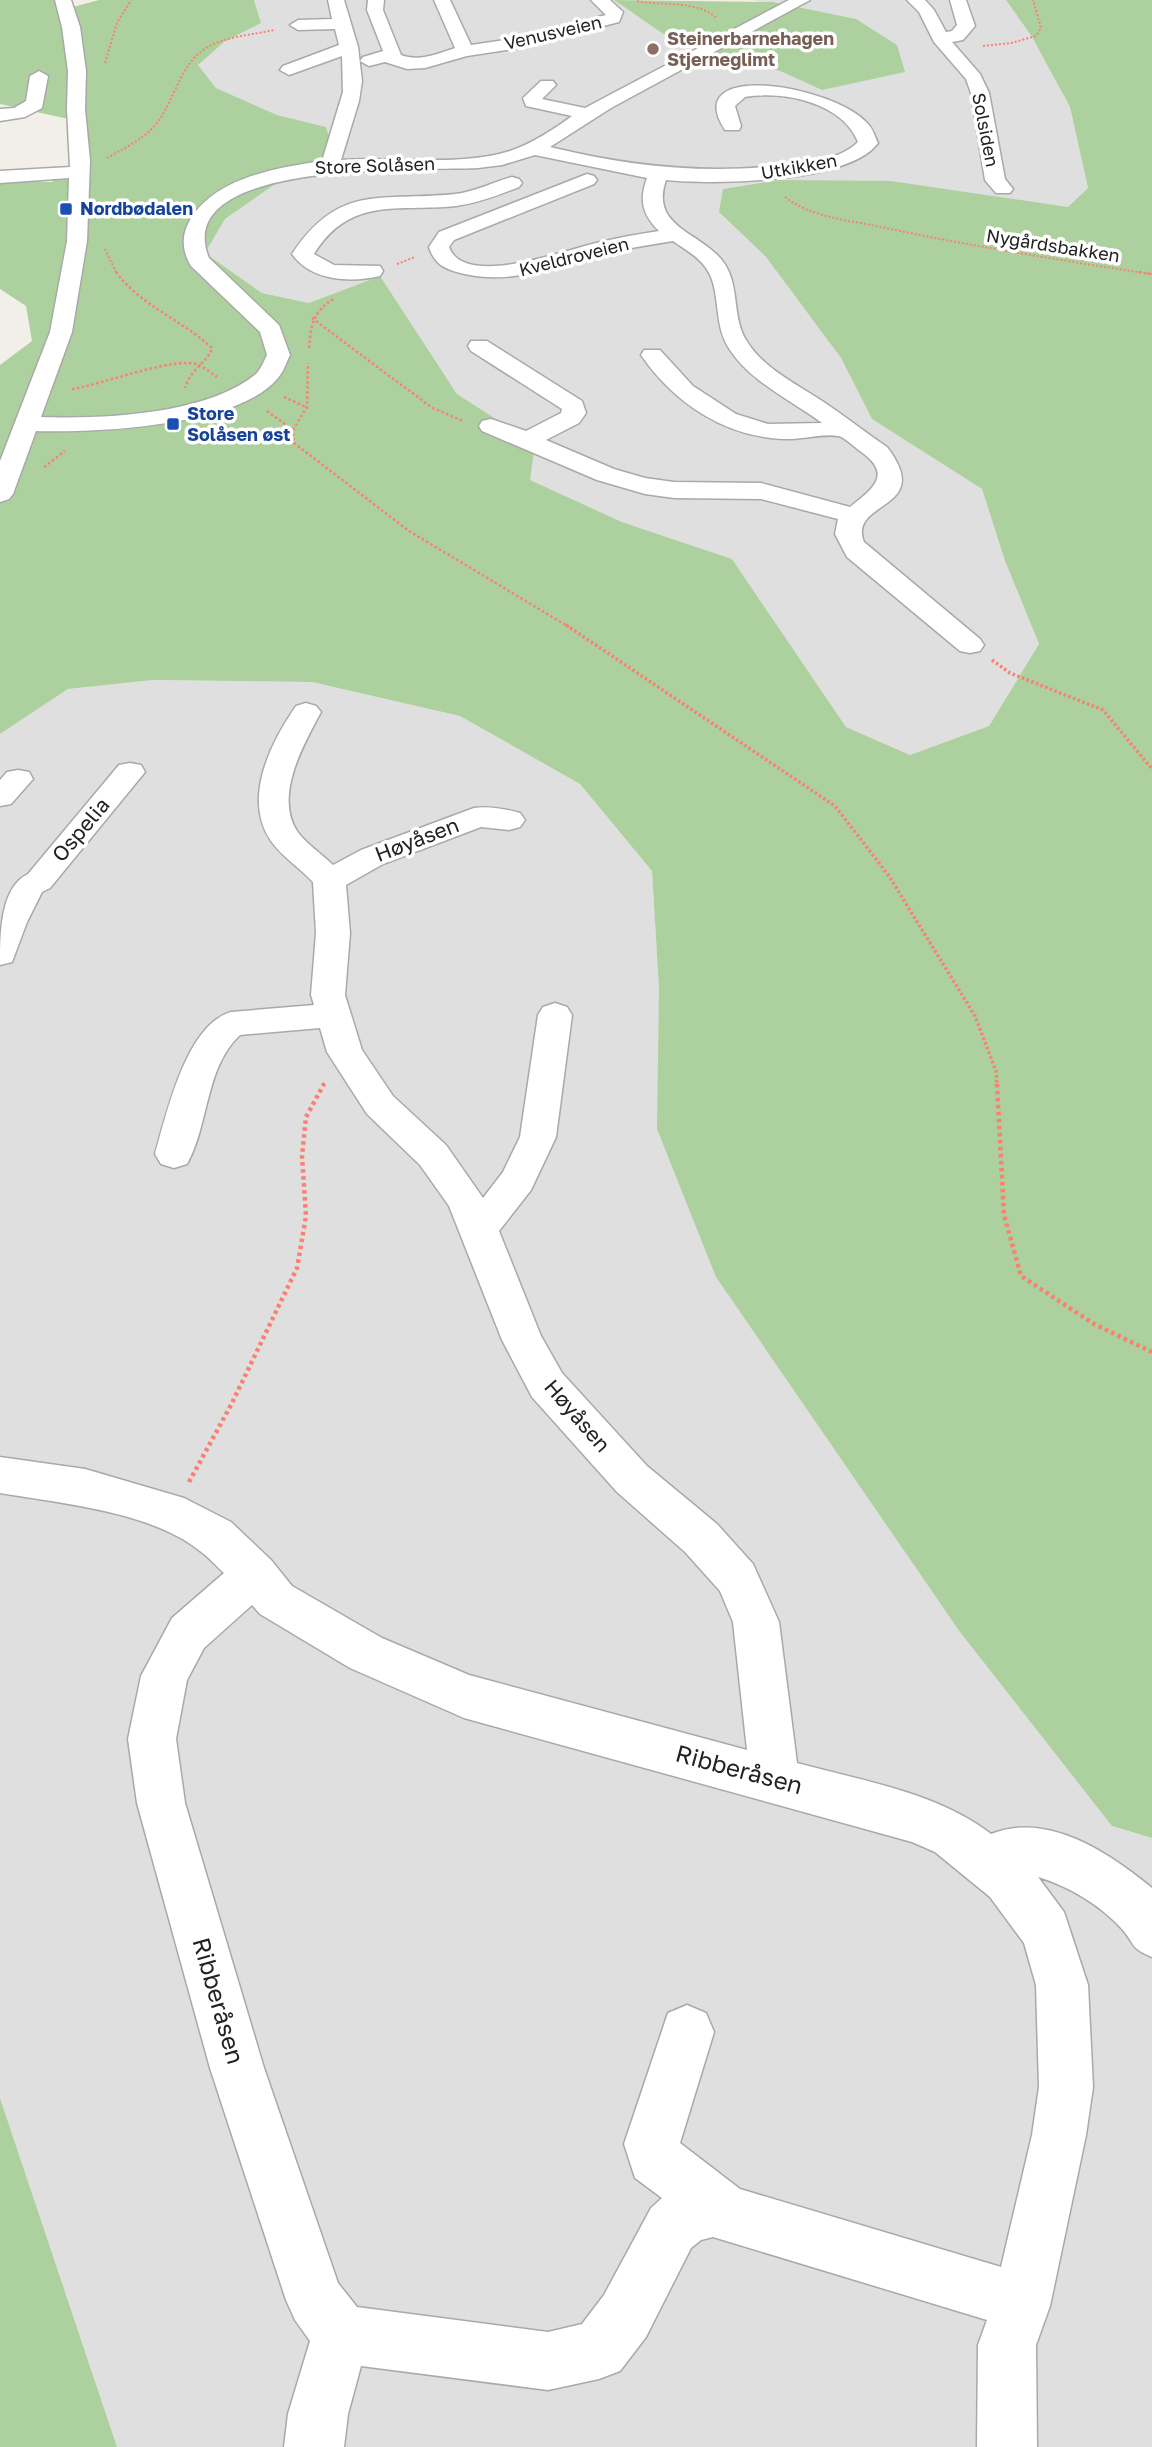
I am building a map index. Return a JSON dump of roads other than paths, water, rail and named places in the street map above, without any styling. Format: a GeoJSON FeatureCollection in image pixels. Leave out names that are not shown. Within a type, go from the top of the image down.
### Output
{"type":"FeatureCollection","features":[{"type":"Feature","properties":{"kind":"street"},"geometry":{"type":"LineString","coordinates":[[3,487],[61,332],[77,241],[77,63],[63,0]]}},
{"type":"Feature","properties":{"kind":"street"},"geometry":{"type":"LineString","coordinates":[[331,165],[352,93],[349,55],[336,0]]}},
{"type":"Feature","properties":{"kind":"street"},"geometry":{"type":"LineString","coordinates":[[376,0],[375,10],[393,50],[389,57]]}},
{"type":"Feature","properties":{"kind":"street"},"geometry":{"type":"LineString","coordinates":[[442,0],[465,51]]}},
{"type":"Feature","properties":{"kind":"street","name":"Venusveien"},"geometry":{"type":"LineString","coordinates":[[289,69],[349,55],[389,57],[414,64],[465,51],[513,44],[613,18],[615,12],[599,0]]}},
{"type":"Feature","properties":{"kind":"street","name":"Store Solåsen"},"geometry":{"type":"LineString","coordinates":[[27,424],[91,425],[147,419],[194,409],[251,391],[270,373],[279,353],[277,339],[271,330],[199,261],[192,239],[198,223],[221,198],[274,176],[331,165],[470,163],[503,159],[534,149],[587,114],[802,0]]}},
{"type":"Feature","properties":{"kind":"street","name":"Solsiden"},"geometry":{"type":"LineString","coordinates":[[915,0],[926,10],[944,42],[965,65],[980,93],[989,156],[996,184],[1003,189]]}},
{"type":"Feature","properties":{"kind":"street"},"geometry":{"type":"LineString","coordinates":[[944,42],[957,36],[966,26],[958,0]]}},
{"type":"Feature","properties":{"kind":"street"},"geometry":{"type":"LineString","coordinates":[[298,25],[341,24]]}},
{"type":"Feature","properties":{"kind":"street"},"geometry":{"type":"LineString","coordinates":[[0,115],[18,113],[34,104],[39,76]]}},
{"type":"Feature","properties":{"kind":"street"},"geometry":{"type":"LineString","coordinates":[[547,85],[532,102],[587,114]]}},
{"type":"Feature","properties":{"kind":"street","name":"Utkikken"},"geometry":{"type":"LineString","coordinates":[[534,149],[576,160],[657,174],[706,178],[783,171],[847,158],[862,150],[868,142],[867,134],[855,118],[829,104],[773,90],[733,96],[726,102],[732,126]]}},
{"type":"Feature","properties":{"kind":"street"},"geometry":{"type":"LineString","coordinates":[[365,273],[314,264],[306,260],[303,254],[308,244],[330,220],[348,210],[380,201],[458,200],[576,160]]}},
{"type":"Feature","properties":{"kind":"street"},"geometry":{"type":"LineString","coordinates":[[0,177],[78,172]]}},
{"type":"Feature","properties":{"kind":"street"},"geometry":{"type":"LineString","coordinates":[[657,174],[649,197],[654,215],[715,265],[728,304],[732,333],[740,348],[761,370],[878,452],[890,464],[894,474],[882,493],[848,523],[848,538],[856,551],[970,645]]}},
{"type":"Feature","properties":{"kind":"street","name":"Kveldroveien"},"geometry":{"type":"LineString","coordinates":[[587,180],[452,232],[439,247],[441,256],[452,264],[472,271],[511,272],[535,269],[564,257],[598,248],[676,234]]}},
{"type":"Feature","properties":{"kind":"street"},"geometry":{"type":"LineString","coordinates":[[479,346],[574,406],[574,413],[570,418],[528,440]]}},
{"type":"Feature","properties":{"kind":"street"},"geometry":{"type":"LineString","coordinates":[[653,355],[676,385],[703,404],[741,424],[774,432],[841,428]]}},
{"type":"Feature","properties":{"kind":"street"},"geometry":{"type":"LineString","coordinates":[[491,426],[598,471],[646,487],[672,491],[761,491],[792,497],[854,516]]}},
{"type":"Feature","properties":{"kind":"street"},"geometry":{"type":"LineString","coordinates":[[306,712],[286,750],[275,786],[277,818],[284,836],[318,866],[329,881]]}},
{"type":"Feature","properties":{"kind":"street","name":"Ospelia"},"geometry":{"type":"LineString","coordinates":[[0,954],[10,922],[15,882],[39,881],[130,772]]}},
{"type":"Feature","properties":{"kind":"street","name":"Høyåsen"},"geometry":{"type":"LineString","coordinates":[[509,820],[486,816],[474,818],[372,857],[329,881],[333,933],[328,995],[332,1015],[345,1052],[380,1105],[433,1155],[464,1198],[477,1223],[522,1340],[547,1385],[632,1479],[701,1538],[737,1578],[756,1622],[773,1763],[769,1778]]}},
{"type":"Feature","properties":{"kind":"street"},"geometry":{"type":"LineString","coordinates":[[174,1154],[190,1096],[220,1030],[231,1024],[332,1015]]}},
{"type":"Feature","properties":{"kind":"street"},"geometry":{"type":"LineString","coordinates":[[477,1223],[487,1220],[518,1180],[538,1138],[555,1015]]}},
{"type":"Feature","properties":{"kind":"street","name":"Ribberåsen"},"geometry":{"type":"LineString","coordinates":[[0,1475],[85,1488],[169,1511],[215,1536],[255,1574],[276,1600],[355,1646],[464,1696],[917,1819],[952,1835],[1008,1879],[1046,1930],[1062,1985],[1066,2087],[1021,2306],[1007,2345],[1007,2447]]}},
{"type":"Feature","properties":{"kind":"street","name":"Ribberåsen"},"geometry":{"type":"LineString","coordinates":[[255,1574],[188,1633],[164,1676],[152,1739],[161,1803],[237,2068],[315,2300],[341,2334]]}},
{"type":"Feature","properties":{"kind":"street"},"geometry":{"type":"LineString","coordinates":[[995,1869],[1008,1852],[1037,1852],[1065,1860],[1102,1880],[1140,1911],[1152,1931]]}},
{"type":"Feature","properties":{"kind":"street"},"geometry":{"type":"LineString","coordinates":[[687,2032],[652,2144],[655,2158],[722,2210]]}},
{"type":"Feature","properties":{"kind":"street"},"geometry":{"type":"LineString","coordinates":[[314,2447],[318,2414],[341,2334],[548,2361],[599,2350],[625,2316],[671,2228],[687,2214],[722,2210],[992,2292],[1021,2306]]}},
{"type":"Feature","properties":{"kind":"place","name":"Steinerbarnehagen Stjerneglimt"},"geometry":{"type":"Point","coordinates":[653,49]}},
{"type":"Feature","properties":{"kind":"place","name":"Nordbødalen"},"geometry":{"type":"Point","coordinates":[66,209]}},
{"type":"Feature","properties":{"kind":"place","name":"Store Solåsen øst"},"geometry":{"type":"Point","coordinates":[173,424]}}]}
